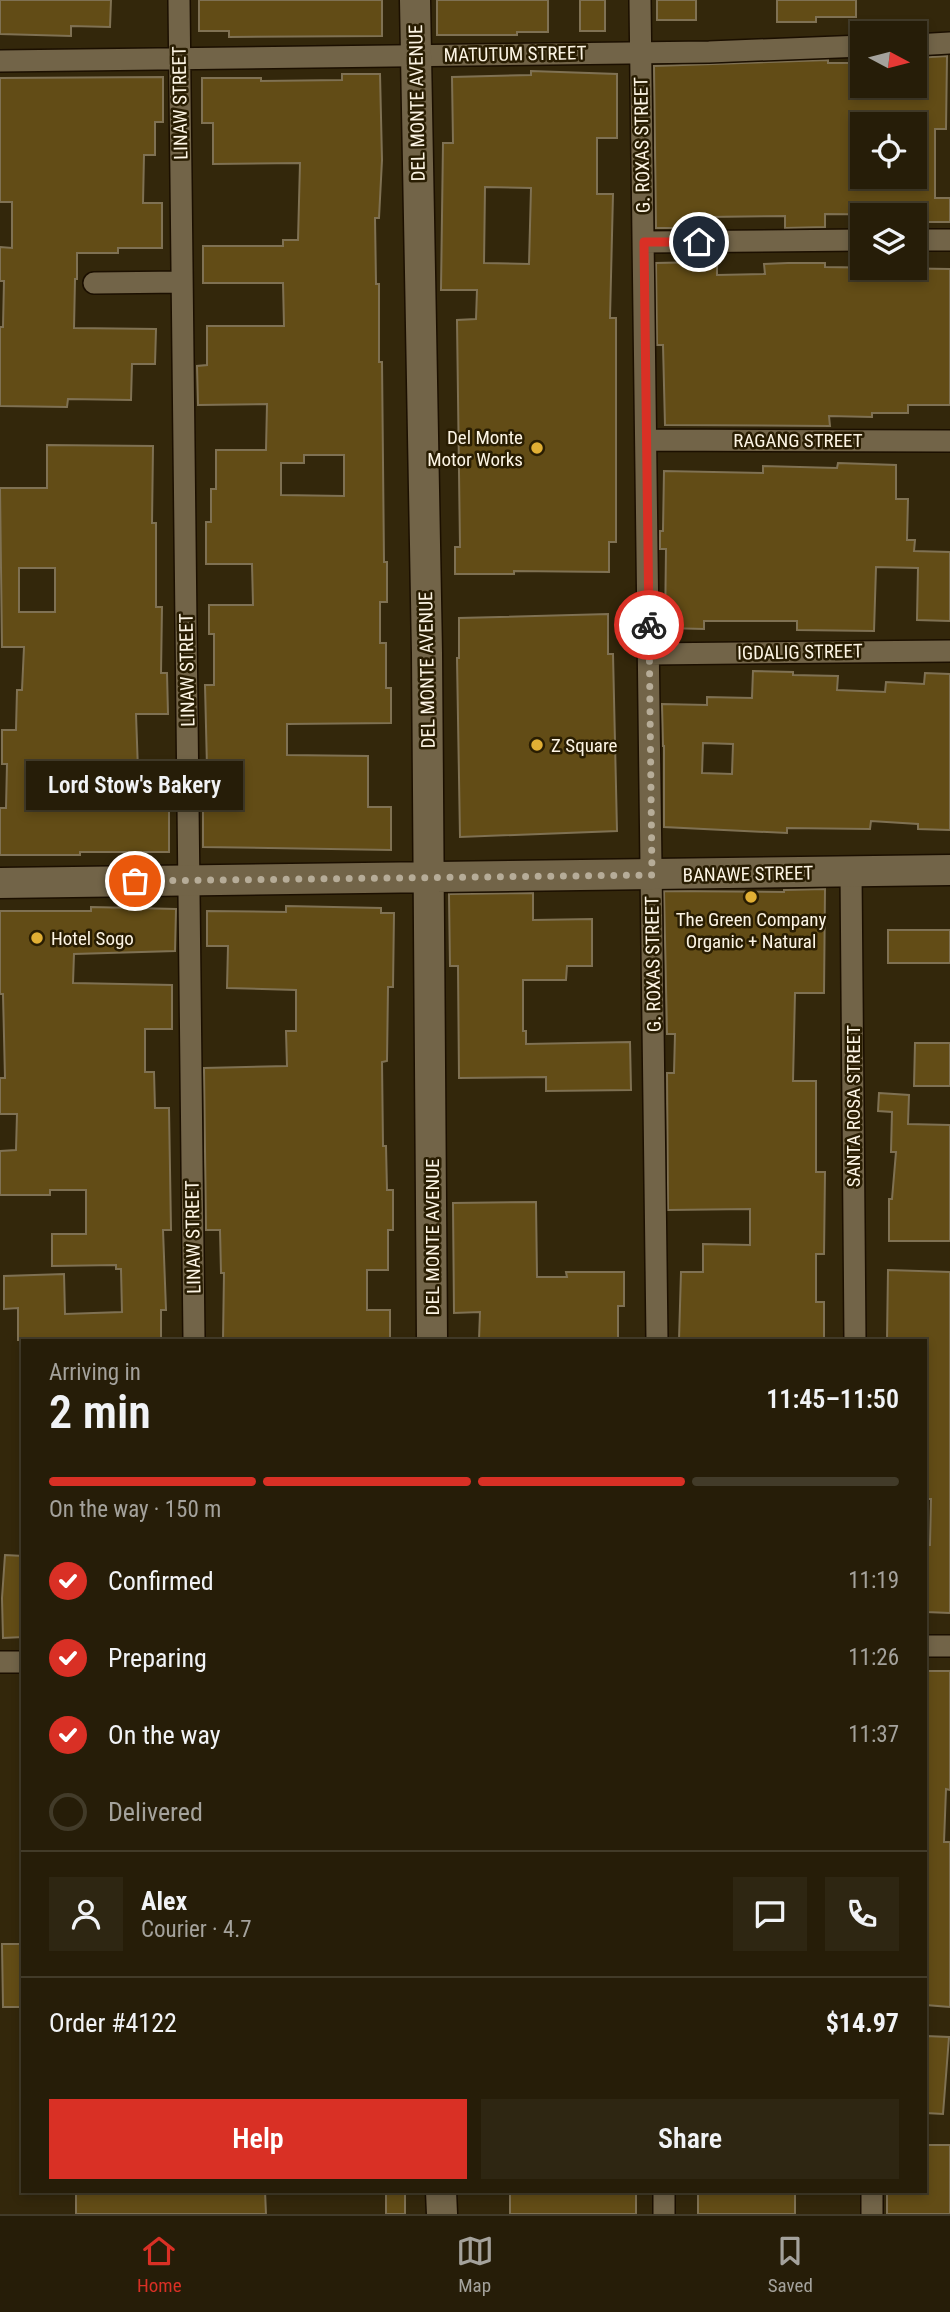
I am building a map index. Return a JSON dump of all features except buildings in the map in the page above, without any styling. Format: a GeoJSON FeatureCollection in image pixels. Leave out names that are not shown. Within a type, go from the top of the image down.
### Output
{"type":"FeatureCollection","features":[{"type":"Feature","properties":{"kind":"main road","name":"DEL MONTE AVENUE"},"geometry":{"type":"LineString","coordinates":[[415,0],[429,878],[432,1339]]}},
{"type":"Feature","properties":{"kind":"main road","name":"BANAWE STREET"},"geometry":{"type":"LineString","coordinates":[[0,883],[950,870]]}},
{"type":"Feature","properties":{"kind":"main road"},"geometry":{"type":"LineString","coordinates":[[441,2193],[442,2214]]}},
{"type":"Feature","properties":{"kind":"street","name":"LINAW STREET"},"geometry":{"type":"LineString","coordinates":[[179,0],[194,1339]]}},
{"type":"Feature","properties":{"kind":"street","name":"G. ROXAS STREET"},"geometry":{"type":"LineString","coordinates":[[640,0],[657,1339]]}},
{"type":"Feature","properties":{"kind":"street"},"geometry":{"type":"LineString","coordinates":[[928,44],[950,43]]}},
{"type":"Feature","properties":{"kind":"street","name":"MATUTUM STREET"},"geometry":{"type":"LineString","coordinates":[[0,61],[415,56],[850,46]]}},
{"type":"Feature","properties":{"kind":"street"},"geometry":{"type":"LineString","coordinates":[[644,242],[850,240]]}},
{"type":"Feature","properties":{"kind":"street"},"geometry":{"type":"LineString","coordinates":[[927,240],[950,240]]}},
{"type":"Feature","properties":{"kind":"street"},"geometry":{"type":"LineString","coordinates":[[94,283],[182,282]]}},
{"type":"Feature","properties":{"kind":"street","name":"RAGANG STREET"},"geometry":{"type":"LineString","coordinates":[[646,440],[950,441]]}},
{"type":"Feature","properties":{"kind":"street","name":"IGDALIG STREET"},"geometry":{"type":"LineString","coordinates":[[649,654],[950,650]]}},
{"type":"Feature","properties":{"kind":"street","name":"SANTA ROSA STREET"},"geometry":{"type":"LineString","coordinates":[[851,872],[855,1339]]}},
{"type":"Feature","properties":{"kind":"street"},"geometry":{"type":"LineString","coordinates":[[927,1646],[950,1646]]}},
{"type":"Feature","properties":{"kind":"street"},"geometry":{"type":"LineString","coordinates":[[0,1662],[21,1662]]}},
{"type":"Feature","properties":{"kind":"street"},"geometry":{"type":"LineString","coordinates":[[664,2193],[664,2214]]}},
{"type":"Feature","properties":{"kind":"street"},"geometry":{"type":"LineString","coordinates":[[872,2193],[872,2214]]}},
{"type":"Feature","properties":{"kind":"way so far"},"geometry":{"type":"LineString","coordinates":[[135,881],[652,875],[649,625]]}},
{"type":"Feature","properties":{"kind":"place","name":"Del Monte Motor Works"},"geometry":{"type":"Point","coordinates":[537,448]}},
{"type":"Feature","properties":{"kind":"place","name":"Z Square"},"geometry":{"type":"Point","coordinates":[537,745]}},
{"type":"Feature","properties":{"kind":"place","name":"Lord Stow's Bakery"},"geometry":{"type":"Point","coordinates":[135,881]}},
{"type":"Feature","properties":{"kind":"place","name":"The Green Company Organic + Natural"},"geometry":{"type":"Point","coordinates":[751,897]}},
{"type":"Feature","properties":{"kind":"place","name":"Hotel Sogo"},"geometry":{"type":"Point","coordinates":[37,938]}},
{"type":"Feature","properties":{"kind":"route"},"geometry":{"type":"LineString","coordinates":[[649,625],[644,242],[699,242]]}}]}
